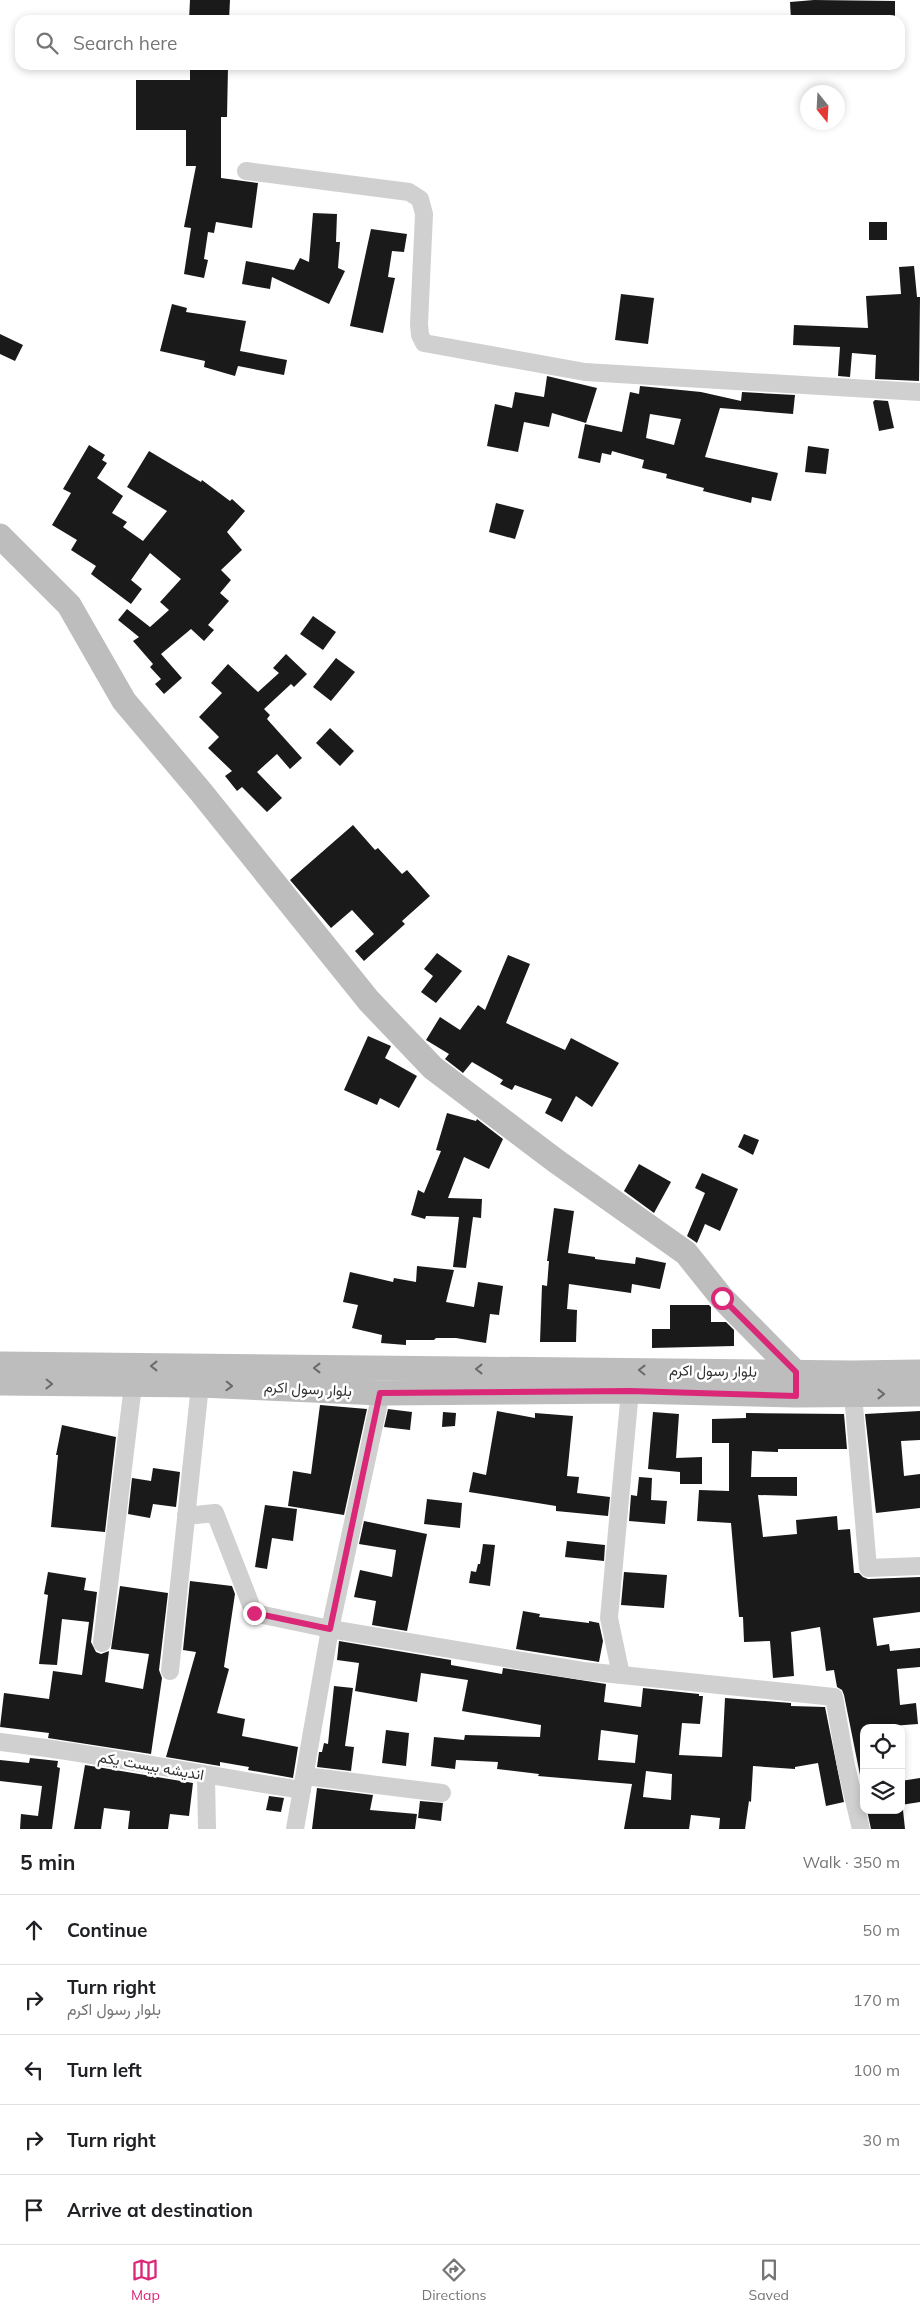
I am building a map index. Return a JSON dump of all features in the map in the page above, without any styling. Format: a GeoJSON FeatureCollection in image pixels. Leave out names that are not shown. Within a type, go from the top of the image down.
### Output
{"type":"FeatureCollection","features":[{"type":"Feature","properties":{"kind":"main road"},"geometry":{"type":"LineString","coordinates":[[0,536],[69,605],[124,702],[201,792],[369,1001],[433,1068],[556,1161],[686,1253],[796,1384]]}},
{"type":"Feature","properties":{"kind":"main road","name":"بلوار رسول اکرم"},"geometry":{"type":"LineString","coordinates":[[0,1364],[796,1384],[853,1394],[920,1394]]}},
{"type":"Feature","properties":{"kind":"main road","name":"بلوار رسول اکرم"},"geometry":{"type":"LineString","coordinates":[[0,1383],[200,1385],[380,1393],[630,1391],[796,1384],[920,1372]]}},
{"type":"Feature","properties":{"kind":"street"},"geometry":{"type":"LineString","coordinates":[[246,171],[409,192],[420,199],[424,214],[419,324],[420,335],[424,343],[585,372],[920,392]]}},
{"type":"Feature","properties":{"kind":"street"},"geometry":{"type":"LineString","coordinates":[[102,1643],[133,1385]]}},
{"type":"Feature","properties":{"kind":"street"},"geometry":{"type":"LineString","coordinates":[[170,1671],[200,1385]]}},
{"type":"Feature","properties":{"kind":"street"},"geometry":{"type":"LineString","coordinates":[[621,1675],[609,1618],[630,1391]]}},
{"type":"Feature","properties":{"kind":"street"},"geometry":{"type":"LineString","coordinates":[[295,1829],[330,1629],[380,1393]]}},
{"type":"Feature","properties":{"kind":"street"},"geometry":{"type":"LineString","coordinates":[[853,1394],[868,1568],[920,1566]]}},
{"type":"Feature","properties":{"kind":"street"},"geometry":{"type":"LineString","coordinates":[[186,1516],[215,1513],[254,1613],[330,1629],[583,1671],[834,1697],[846,1766],[861,1829]]}},
{"type":"Feature","properties":{"kind":"street","name":"اندیشه بیست یکم"},"geometry":{"type":"LineString","coordinates":[[0,1742],[64,1750],[206,1776],[442,1793]]}},
{"type":"Feature","properties":{"kind":"street"},"geometry":{"type":"LineString","coordinates":[[206,1776],[207,1829]]}},
{"type":"Feature","properties":{"kind":"building"},"geometry":{"type":"Polygon","coordinates":[[[190,0],[230,0],[229,15],[189,15],[190,0]]]}},
{"type":"Feature","properties":{"kind":"building"},"geometry":{"type":"Polygon","coordinates":[[[814,0],[895,1],[895,15],[791,15],[790,2],[814,0]]]}},
{"type":"Feature","properties":{"kind":"building"},"geometry":{"type":"Polygon","coordinates":[[[190,70],[228,70],[227,117],[221,117],[221,178],[258,183],[252,228],[216,222],[214,233],[208,232],[204,259],[208,260],[204,278],[184,274],[191,228],[184,227],[196,166],[186,166],[186,130],[136,130],[136,80],[190,80],[190,70]]]}},
{"type":"Feature","properties":{"kind":"building"},"geometry":{"type":"Polygon","coordinates":[[[313,213],[337,214],[336,242],[340,242],[338,268],[345,271],[329,304],[272,277],[270,289],[242,284],[246,261],[294,270],[300,258],[309,262],[313,213]]]}},
{"type":"Feature","properties":{"kind":"building"},"geometry":{"type":"Polygon","coordinates":[[[869,222],[887,222],[887,240],[869,240],[869,222]]]}},
{"type":"Feature","properties":{"kind":"building"},"geometry":{"type":"Polygon","coordinates":[[[371,229],[407,234],[404,252],[392,251],[388,277],[395,278],[383,333],[350,326],[371,229]]]}},
{"type":"Feature","properties":{"kind":"building"},"geometry":{"type":"Polygon","coordinates":[[[914,266],[917,297],[920,297],[919,381],[875,379],[876,355],[852,353],[850,377],[838,376],[840,347],[793,345],[794,325],[868,328],[866,296],[901,294],[899,267],[914,266]]]}},
{"type":"Feature","properties":{"kind":"building"},"geometry":{"type":"Polygon","coordinates":[[[621,294],[654,298],[648,344],[615,340],[621,294]]]}},
{"type":"Feature","properties":{"kind":"building"},"geometry":{"type":"Polygon","coordinates":[[[172,304],[187,308],[186,312],[246,321],[240,351],[287,360],[284,375],[238,366],[235,376],[204,367],[205,361],[160,351],[172,304]]]}},
{"type":"Feature","properties":{"kind":"building"},"geometry":{"type":"Polygon","coordinates":[[[0,334],[23,345],[15,361],[0,354],[0,334]]]}},
{"type":"Feature","properties":{"kind":"building"},"geometry":{"type":"Polygon","coordinates":[[[547,376],[597,388],[586,423],[552,413],[549,427],[524,422],[518,452],[487,446],[495,404],[512,408],[515,392],[544,397],[547,376]]]}},
{"type":"Feature","properties":{"kind":"building"},"geometry":{"type":"Polygon","coordinates":[[[640,386],[701,392],[741,401],[742,392],[795,395],[793,414],[720,408],[705,457],[778,473],[771,501],[752,497],[751,503],[703,491],[704,488],[666,478],[667,474],[642,468],[644,460],[612,451],[611,455],[602,453],[600,463],[578,458],[585,424],[622,432],[630,392],[639,394],[640,386]],[[650,414],[646,438],[674,445],[681,419],[650,414]]]}},
{"type":"Feature","properties":{"kind":"building"},"geometry":{"type":"Polygon","coordinates":[[[875,400],[888,401],[894,428],[879,431],[873,402],[875,400]]]}},
{"type":"Feature","properties":{"kind":"building"},"geometry":{"type":"Polygon","coordinates":[[[89,445],[105,455],[102,460],[107,463],[97,478],[123,496],[112,513],[127,522],[123,527],[143,541],[167,511],[127,487],[149,451],[201,482],[202,480],[230,501],[232,499],[245,511],[227,532],[242,550],[221,570],[231,580],[220,593],[229,601],[208,625],[214,630],[204,641],[191,629],[161,654],[182,678],[164,694],[155,684],[161,679],[150,667],[153,664],[133,641],[139,637],[118,620],[127,609],[150,627],[169,610],[160,602],[181,579],[150,553],[131,580],[142,589],[131,604],[91,574],[96,566],[71,550],[77,540],[52,525],[71,493],[63,489],[89,445]]]}},
{"type":"Feature","properties":{"kind":"building"},"geometry":{"type":"Polygon","coordinates":[[[808,446],[829,449],[826,474],[805,472],[808,446]]]}},
{"type":"Feature","properties":{"kind":"building"},"geometry":{"type":"Polygon","coordinates":[[[496,503],[524,510],[515,539],[489,532],[496,503]]]}},
{"type":"Feature","properties":{"kind":"building"},"geometry":{"type":"Polygon","coordinates":[[[313,616],[336,632],[323,650],[300,634],[313,616]]]}},
{"type":"Feature","properties":{"kind":"building"},"geometry":{"type":"Polygon","coordinates":[[[286,654],[307,674],[294,687],[291,684],[264,709],[270,715],[267,719],[302,758],[290,769],[277,754],[257,772],[282,798],[267,812],[242,787],[237,791],[225,776],[232,771],[208,748],[219,737],[199,717],[222,693],[211,683],[228,664],[258,692],[279,673],[273,668],[286,654]]]}},
{"type":"Feature","properties":{"kind":"building"},"geometry":{"type":"Polygon","coordinates":[[[336,658],[355,672],[331,701],[313,687],[336,658]]]}},
{"type":"Feature","properties":{"kind":"building"},"geometry":{"type":"Polygon","coordinates":[[[330,728],[354,751],[340,766],[316,743],[330,728]]]}},
{"type":"Feature","properties":{"kind":"building"},"geometry":{"type":"Polygon","coordinates":[[[353,825],[375,850],[378,848],[402,874],[407,870],[430,896],[402,921],[405,924],[364,961],[355,951],[374,934],[352,910],[331,928],[290,880],[353,825]]]}},
{"type":"Feature","properties":{"kind":"building"},"geometry":{"type":"Polygon","coordinates":[[[437,953],[462,971],[436,1003],[421,992],[433,976],[424,969],[437,953]]]}},
{"type":"Feature","properties":{"kind":"building"},"geometry":{"type":"Polygon","coordinates":[[[508,955],[530,964],[506,1023],[565,1050],[571,1038],[619,1063],[592,1107],[576,1096],[562,1122],[545,1113],[552,1099],[515,1085],[512,1090],[500,1084],[503,1080],[472,1062],[463,1073],[445,1059],[449,1054],[426,1040],[440,1017],[460,1030],[478,1005],[485,1010],[508,955]]]}},
{"type":"Feature","properties":{"kind":"building"},"geometry":{"type":"Polygon","coordinates":[[[368,1036],[391,1046],[385,1058],[417,1076],[399,1108],[380,1098],[377,1105],[344,1090],[368,1036]]]}},
{"type":"Feature","properties":{"kind":"building"},"geometry":{"type":"Polygon","coordinates":[[[447,1113],[476,1121],[477,1119],[503,1139],[489,1169],[464,1157],[448,1198],[482,1199],[481,1218],[473,1217],[466,1268],[453,1267],[459,1217],[426,1216],[425,1219],[411,1215],[418,1190],[424,1193],[441,1151],[436,1150],[447,1113]]]}},
{"type":"Feature","properties":{"kind":"building"},"geometry":{"type":"Polygon","coordinates":[[[744,1134],[759,1140],[753,1155],[738,1147],[744,1134]]]}},
{"type":"Feature","properties":{"kind":"building"},"geometry":{"type":"Polygon","coordinates":[[[639,1164],[671,1182],[654,1213],[624,1191],[639,1164]]]}},
{"type":"Feature","properties":{"kind":"building"},"geometry":{"type":"Polygon","coordinates":[[[702,1173],[738,1189],[720,1231],[705,1224],[697,1243],[687,1236],[705,1193],[695,1188],[702,1173]]]}},
{"type":"Feature","properties":{"kind":"building"},"geometry":{"type":"Polygon","coordinates":[[[554,1208],[574,1211],[568,1253],[595,1257],[595,1259],[635,1264],[636,1257],[666,1263],[660,1289],[632,1284],[631,1293],[569,1284],[567,1309],[577,1310],[576,1342],[540,1342],[542,1285],[547,1286],[549,1261],[547,1261],[554,1208]]]}},
{"type":"Feature","properties":{"kind":"building"},"geometry":{"type":"Polygon","coordinates":[[[417,1266],[454,1270],[446,1302],[474,1307],[478,1282],[503,1286],[499,1315],[490,1314],[486,1343],[456,1338],[436,1338],[434,1340],[406,1340],[406,1345],[381,1343],[382,1335],[352,1328],[358,1305],[343,1302],[350,1272],[393,1282],[394,1278],[416,1282],[417,1266]]]}},
{"type":"Feature","properties":{"kind":"building"},"geometry":{"type":"Polygon","coordinates":[[[670,1305],[709,1305],[711,1307],[711,1322],[726,1322],[734,1330],[734,1346],[652,1348],[652,1329],[670,1329],[670,1305]]]}},
{"type":"Feature","properties":{"kind":"building"},"geometry":{"type":"Polygon","coordinates":[[[320,1405],[367,1409],[344,1515],[288,1506],[293,1471],[311,1474],[320,1405]]]}},
{"type":"Feature","properties":{"kind":"building"},"geometry":{"type":"Polygon","coordinates":[[[388,1409],[412,1412],[410,1430],[384,1427],[388,1409]]]}},
{"type":"Feature","properties":{"kind":"building"},"geometry":{"type":"Polygon","coordinates":[[[497,1411],[535,1418],[535,1413],[573,1416],[567,1476],[579,1477],[577,1493],[610,1497],[608,1516],[556,1511],[556,1506],[469,1492],[473,1472],[486,1475],[497,1411]]]}},
{"type":"Feature","properties":{"kind":"building"},"geometry":{"type":"Polygon","coordinates":[[[920,1411],[920,1440],[901,1441],[904,1476],[920,1474],[920,1508],[876,1513],[865,1414],[920,1411]]]}},
{"type":"Feature","properties":{"kind":"building"},"geometry":{"type":"Polygon","coordinates":[[[443,1412],[456,1413],[455,1426],[442,1427],[443,1412]]]}},
{"type":"Feature","properties":{"kind":"building"},"geometry":{"type":"Polygon","coordinates":[[[653,1412],[679,1414],[676,1458],[702,1457],[702,1484],[680,1484],[680,1472],[648,1469],[653,1412]]]}},
{"type":"Feature","properties":{"kind":"building"},"geometry":{"type":"Polygon","coordinates":[[[746,1413],[844,1414],[847,1449],[778,1449],[778,1452],[752,1451],[751,1477],[797,1477],[797,1496],[758,1495],[763,1537],[797,1534],[796,1520],[837,1516],[838,1530],[850,1529],[854,1573],[859,1573],[868,1579],[920,1577],[920,1612],[873,1618],[877,1646],[889,1644],[890,1651],[920,1648],[920,1667],[897,1669],[900,1705],[916,1703],[918,1724],[860,1724],[860,1775],[844,1695],[842,1690],[837,1687],[834,1670],[826,1671],[820,1627],[791,1632],[794,1676],[773,1678],[770,1641],[744,1642],[743,1617],[739,1617],[731,1523],[697,1521],[699,1490],[729,1491],[729,1443],[712,1443],[712,1419],[746,1418],[746,1413]]]}},
{"type":"Feature","properties":{"kind":"building"},"geometry":{"type":"Polygon","coordinates":[[[62,1425],[116,1437],[105,1532],[51,1527],[58,1455],[56,1455],[62,1425]]]}},
{"type":"Feature","properties":{"kind":"building"},"geometry":{"type":"Polygon","coordinates":[[[153,1468],[180,1472],[176,1507],[153,1504],[150,1518],[128,1514],[132,1478],[151,1481],[153,1468]]]}},
{"type":"Feature","properties":{"kind":"building"},"geometry":{"type":"Polygon","coordinates":[[[639,1477],[652,1478],[651,1500],[667,1501],[665,1524],[629,1521],[631,1495],[637,1496],[639,1477]]]}},
{"type":"Feature","properties":{"kind":"building"},"geometry":{"type":"Polygon","coordinates":[[[427,1499],[462,1503],[460,1528],[424,1524],[427,1499]]]}},
{"type":"Feature","properties":{"kind":"building"},"geometry":{"type":"Polygon","coordinates":[[[265,1505],[297,1509],[293,1541],[272,1538],[267,1569],[255,1567],[265,1505]]]}},
{"type":"Feature","properties":{"kind":"building"},"geometry":{"type":"Polygon","coordinates":[[[364,1521],[427,1534],[407,1631],[372,1625],[376,1601],[354,1597],[360,1570],[392,1577],[396,1550],[359,1544],[364,1521]]]}},
{"type":"Feature","properties":{"kind":"building"},"geometry":{"type":"Polygon","coordinates":[[[567,1541],[605,1545],[604,1561],[565,1557],[567,1541]]]}},
{"type":"Feature","properties":{"kind":"building"},"geometry":{"type":"Polygon","coordinates":[[[483,1544],[495,1545],[490,1586],[469,1583],[471,1571],[476,1572],[478,1564],[480,1564],[483,1544]]]}},
{"type":"Feature","properties":{"kind":"building"},"geometry":{"type":"Polygon","coordinates":[[[48,1572],[86,1578],[84,1590],[97,1592],[91,1642],[96,1652],[101,1654],[109,1651],[105,1682],[143,1689],[149,1654],[111,1649],[120,1586],[168,1593],[159,1670],[162,1678],[151,1754],[48,1738],[49,1733],[0,1727],[4,1693],[49,1699],[53,1671],[82,1675],[89,1622],[62,1619],[57,1665],[39,1664],[48,1595],[44,1594],[48,1572]]]}},
{"type":"Feature","properties":{"kind":"building"},"geometry":{"type":"Polygon","coordinates":[[[624,1572],[667,1575],[664,1608],[621,1605],[624,1572]]]}},
{"type":"Feature","properties":{"kind":"building"},"geometry":{"type":"Polygon","coordinates":[[[190,1581],[232,1586],[235,1594],[224,1667],[229,1669],[217,1713],[245,1719],[242,1736],[298,1747],[293,1778],[248,1770],[249,1767],[220,1762],[220,1766],[166,1757],[196,1652],[183,1650],[190,1581]]]}},
{"type":"Feature","properties":{"kind":"building"},"geometry":{"type":"Polygon","coordinates":[[[523,1611],[540,1614],[539,1617],[599,1623],[603,1641],[599,1662],[516,1649],[523,1611]]]}},
{"type":"Feature","properties":{"kind":"building"},"geometry":{"type":"Polygon","coordinates":[[[339,1641],[451,1660],[451,1665],[502,1674],[503,1668],[606,1684],[604,1702],[641,1707],[643,1688],[699,1694],[699,1696],[703,1696],[700,1724],[682,1723],[679,1755],[722,1757],[725,1698],[791,1703],[791,1706],[825,1707],[844,1802],[826,1806],[818,1763],[795,1767],[795,1769],[753,1766],[751,1802],[749,1801],[745,1829],[719,1829],[720,1818],[691,1815],[689,1829],[624,1829],[632,1784],[538,1776],[539,1774],[497,1769],[498,1762],[456,1760],[455,1769],[431,1766],[434,1737],[464,1740],[465,1735],[540,1737],[541,1725],[462,1711],[468,1680],[421,1673],[417,1702],[355,1691],[359,1663],[337,1660],[339,1641]],[[601,1730],[598,1760],[635,1763],[638,1735],[601,1730]],[[646,1771],[643,1797],[671,1800],[672,1774],[646,1771]]]}},
{"type":"Feature","properties":{"kind":"building"},"geometry":{"type":"Polygon","coordinates":[[[334,1686],[353,1688],[345,1746],[354,1747],[351,1771],[317,1767],[319,1752],[322,1752],[324,1743],[328,1744],[334,1686]]]}},
{"type":"Feature","properties":{"kind":"building"},"geometry":{"type":"Polygon","coordinates":[[[386,1730],[409,1733],[406,1766],[382,1763],[386,1730]]]}},
{"type":"Feature","properties":{"kind":"building"},"geometry":{"type":"Polygon","coordinates":[[[30,1758],[58,1761],[57,1767],[60,1768],[52,1829],[20,1829],[21,1814],[38,1816],[42,1786],[0,1781],[0,1760],[29,1763],[30,1758]]]}},
{"type":"Feature","properties":{"kind":"building"},"geometry":{"type":"Polygon","coordinates":[[[85,1765],[193,1783],[189,1816],[170,1814],[168,1829],[128,1829],[130,1811],[104,1808],[101,1829],[74,1829],[85,1765]]]}},
{"type":"Feature","properties":{"kind":"building"},"geometry":{"type":"Polygon","coordinates":[[[920,1778],[920,1802],[905,1804],[905,1780],[920,1778]]]}},
{"type":"Feature","properties":{"kind":"building"},"geometry":{"type":"Polygon","coordinates":[[[317,1788],[373,1795],[370,1810],[417,1814],[415,1829],[312,1829],[317,1788]]]}},
{"type":"Feature","properties":{"kind":"building"},"geometry":{"type":"Polygon","coordinates":[[[269,1796],[284,1798],[281,1812],[266,1810],[269,1796]]]}},
{"type":"Feature","properties":{"kind":"building"},"geometry":{"type":"Polygon","coordinates":[[[420,1801],[443,1803],[441,1821],[418,1818],[420,1801]]]}},
{"type":"Feature","properties":{"kind":"building"},"geometry":{"type":"Polygon","coordinates":[[[868,1814],[903,1814],[905,1829],[871,1829],[868,1814]]]}},
{"type":"Feature","properties":{"kind":"route"},"geometry":{"type":"LineString","coordinates":[[254,1613],[330,1629],[380,1393],[630,1391],[796,1396],[796,1372],[722,1298]]}}]}
